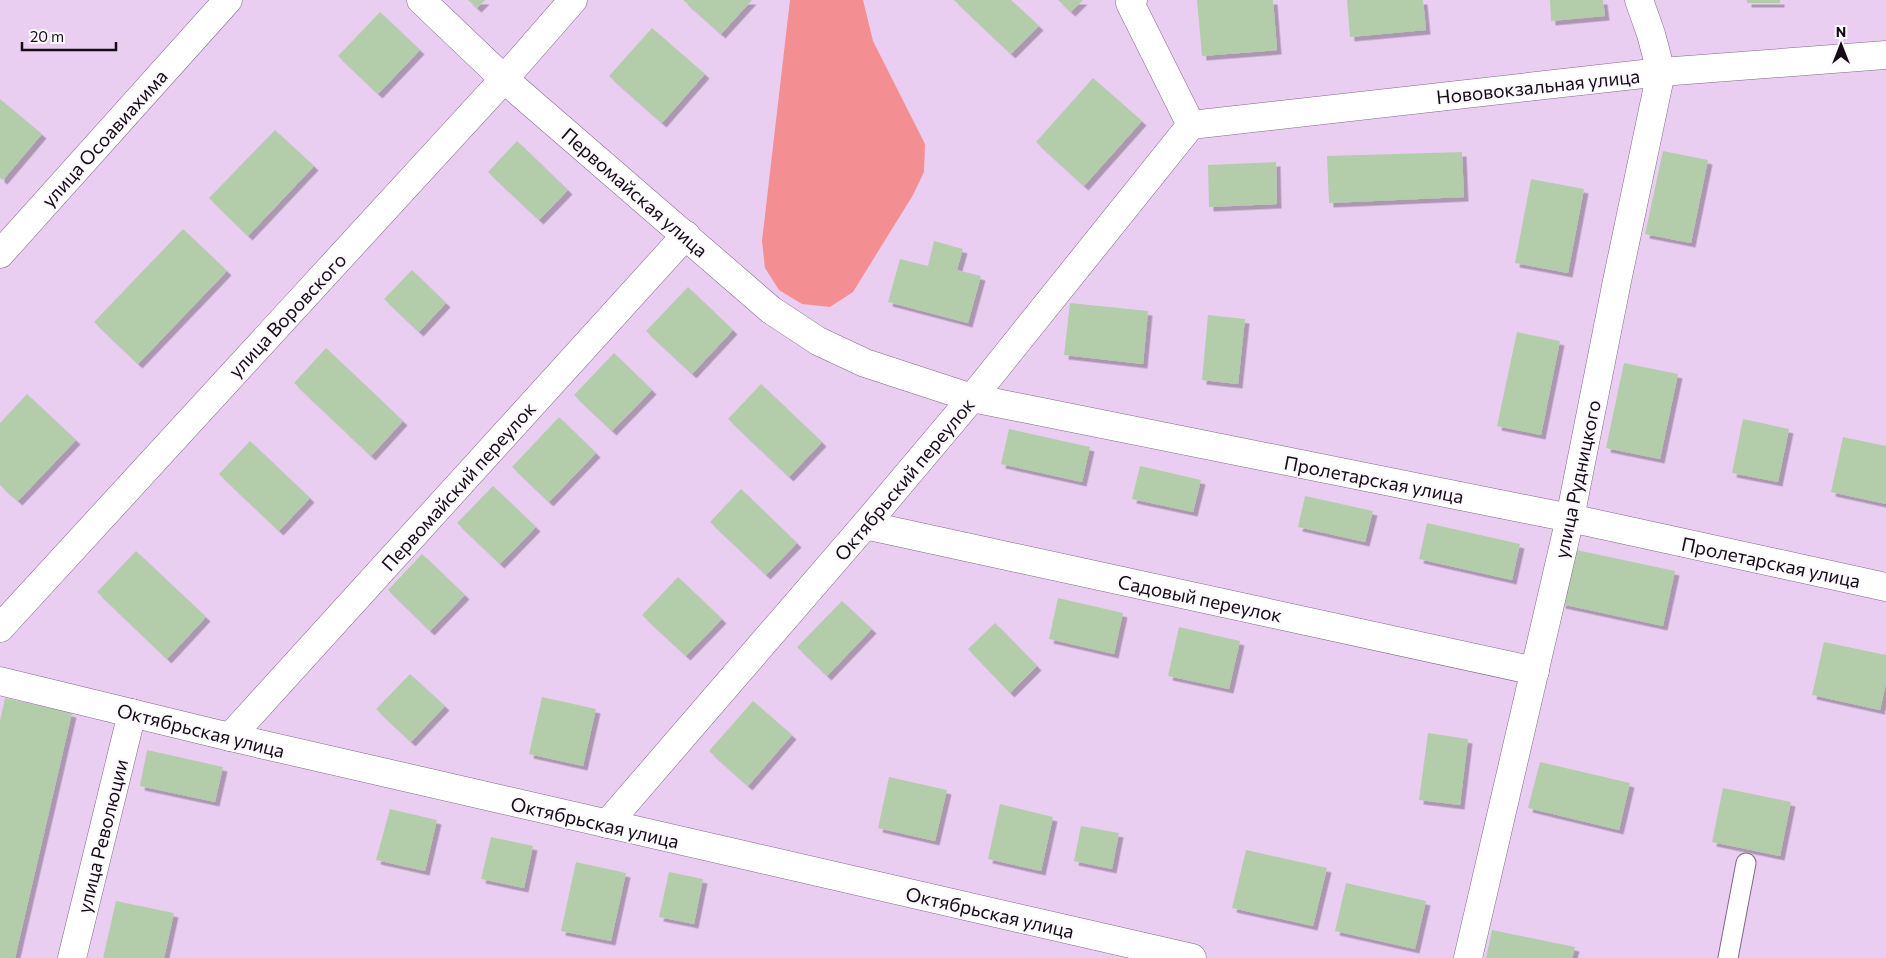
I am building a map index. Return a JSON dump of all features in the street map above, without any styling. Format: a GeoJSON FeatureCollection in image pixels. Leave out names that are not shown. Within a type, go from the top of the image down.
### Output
{"type":"FeatureCollection","features":[{"type":"Feature","properties":{"kind":"street","name":"улица Осоавиахима"},"geometry":{"type":"LineString","coordinates":[[0,254],[228,0]]}},
{"type":"Feature","properties":{"kind":"street","name":"Первомайская улица"},"geometry":{"type":"LineString","coordinates":[[421,0],[504,78],[772,310],[818,341],[865,363]]}},
{"type":"Feature","properties":{"kind":"street","name":"улица Воровского"},"geometry":{"type":"LineString","coordinates":[[0,628],[504,78],[573,0]]}},
{"type":"Feature","properties":{"kind":"street"},"geometry":{"type":"LineString","coordinates":[[1133,0],[1130,3],[1191,125]]}},
{"type":"Feature","properties":{"kind":"street","name":"улица Рудницкого"},"geometry":{"type":"LineString","coordinates":[[1468,958],[1570,518],[1661,72],[1651,34],[1639,0]]}},
{"type":"Feature","properties":{"kind":"street","name":"Нововокзальная улица"},"geometry":{"type":"LineString","coordinates":[[1191,125],[1661,72],[1886,55]]}},
{"type":"Feature","properties":{"kind":"street","name":"Октябрьский переулок"},"geometry":{"type":"LineString","coordinates":[[607,824],[866,525],[972,398],[1191,125]]}},
{"type":"Feature","properties":{"kind":"street","name":"Первомайский переулок"},"geometry":{"type":"LineString","coordinates":[[230,737],[686,235]]}},
{"type":"Feature","properties":{"kind":"street","name":"Пролетарская улица"},"geometry":{"type":"LineString","coordinates":[[865,363],[972,398],[1570,518],[1886,588]]}},
{"type":"Feature","properties":{"kind":"street","name":"Садовый переулок"},"geometry":{"type":"LineString","coordinates":[[866,525],[1535,671]]}},
{"type":"Feature","properties":{"kind":"street","name":"Октябрьская улица"},"geometry":{"type":"LineString","coordinates":[[0,681],[230,737],[1156,954],[1192,958]]}},
{"type":"Feature","properties":{"kind":"street","name":"улица Революции"},"geometry":{"type":"LineString","coordinates":[[72,958],[132,713]]}},
{"type":"Feature","properties":{"kind":"lane"},"geometry":{"type":"LineString","coordinates":[[1728,958],[1746,863]]}},
{"type":"Feature","properties":{"kind":"shaded area"},"geometry":{"type":"Polygon","coordinates":[[[790,0],[863,0],[873,41],[925,144],[924,172],[913,195],[853,292],[830,307],[802,304],[779,290],[765,268],[762,241],[790,0]]]}},
{"type":"Feature","properties":{"kind":"building"},"geometry":{"type":"Polygon","coordinates":[[[468,0],[485,0],[477,8],[468,0]]]}},
{"type":"Feature","properties":{"kind":"building"},"geometry":{"type":"Polygon","coordinates":[[[683,0],[752,0],[721,34],[683,0]]]}},
{"type":"Feature","properties":{"kind":"building"},"geometry":{"type":"Polygon","coordinates":[[[954,0],[1011,0],[1039,26],[1011,54],[954,0]]]}},
{"type":"Feature","properties":{"kind":"building"},"geometry":{"type":"Polygon","coordinates":[[[1058,0],[1083,0],[1071,12],[1058,0]]]}},
{"type":"Feature","properties":{"kind":"building"},"geometry":{"type":"Polygon","coordinates":[[[1197,0],[1273,0],[1277,50],[1202,56],[1197,0]]]}},
{"type":"Feature","properties":{"kind":"building"},"geometry":{"type":"Polygon","coordinates":[[[1347,0],[1423,0],[1426,30],[1350,37],[1347,0]]]}},
{"type":"Feature","properties":{"kind":"building"},"geometry":{"type":"Polygon","coordinates":[[[1550,0],[1603,0],[1605,16],[1551,21],[1550,0]]]}},
{"type":"Feature","properties":{"kind":"building"},"geometry":{"type":"Polygon","coordinates":[[[1747,0],[1780,0],[1780,3],[1747,3],[1747,0]]]}},
{"type":"Feature","properties":{"kind":"building"},"geometry":{"type":"Polygon","coordinates":[[[380,12],[420,50],[378,94],[338,56],[380,12]]]}},
{"type":"Feature","properties":{"kind":"building"},"geometry":{"type":"Polygon","coordinates":[[[652,28],[705,74],[662,123],[609,76],[652,28]]]}},
{"type":"Feature","properties":{"kind":"building"},"geometry":{"type":"Polygon","coordinates":[[[1093,78],[1142,121],[1084,186],[1036,142],[1093,78]]]}},
{"type":"Feature","properties":{"kind":"building"},"geometry":{"type":"Polygon","coordinates":[[[0,99],[42,134],[3,180],[0,178],[0,99]]]}},
{"type":"Feature","properties":{"kind":"building"},"geometry":{"type":"Polygon","coordinates":[[[275,130],[314,166],[248,236],[209,198],[275,130]]]}},
{"type":"Feature","properties":{"kind":"building"},"geometry":{"type":"Polygon","coordinates":[[[517,141],[568,190],[539,220],[488,172],[517,141]]]}},
{"type":"Feature","properties":{"kind":"building"},"geometry":{"type":"Polygon","coordinates":[[[1663,151],[1708,160],[1691,243],[1645,234],[1663,151]]]}},
{"type":"Feature","properties":{"kind":"building"},"geometry":{"type":"Polygon","coordinates":[[[1462,152],[1464,197],[1329,203],[1327,156],[1462,152]]]}},
{"type":"Feature","properties":{"kind":"building"},"geometry":{"type":"Polygon","coordinates":[[[1276,162],[1277,204],[1209,207],[1208,165],[1276,162]]]}},
{"type":"Feature","properties":{"kind":"building"},"geometry":{"type":"Polygon","coordinates":[[[1531,179],[1584,189],[1568,273],[1515,263],[1531,179]]]}},
{"type":"Feature","properties":{"kind":"building"},"geometry":{"type":"Polygon","coordinates":[[[183,229],[227,271],[138,364],[94,322],[183,229]]]}},
{"type":"Feature","properties":{"kind":"building"},"geometry":{"type":"Polygon","coordinates":[[[934,241],[963,249],[957,270],[981,276],[968,323],[888,302],[900,259],[928,266],[934,241]]]}},
{"type":"Feature","properties":{"kind":"building"},"geometry":{"type":"Polygon","coordinates":[[[412,270],[446,303],[419,332],[384,299],[412,270]]]}},
{"type":"Feature","properties":{"kind":"building"},"geometry":{"type":"Polygon","coordinates":[[[688,287],[733,330],[692,374],[646,331],[688,287]]]}},
{"type":"Feature","properties":{"kind":"building"},"geometry":{"type":"Polygon","coordinates":[[[1070,303],[1148,311],[1143,364],[1064,355],[1070,303]]]}},
{"type":"Feature","properties":{"kind":"building"},"geometry":{"type":"Polygon","coordinates":[[[1208,315],[1245,319],[1238,384],[1202,380],[1208,315]]]}},
{"type":"Feature","properties":{"kind":"building"},"geometry":{"type":"Polygon","coordinates":[[[1517,332],[1560,341],[1541,435],[1497,426],[1517,332]]]}},
{"type":"Feature","properties":{"kind":"building"},"geometry":{"type":"Polygon","coordinates":[[[326,348],[403,421],[371,456],[294,383],[326,348]]]}},
{"type":"Feature","properties":{"kind":"building"},"geometry":{"type":"Polygon","coordinates":[[[614,353],[652,390],[612,431],[574,395],[614,353]]]}},
{"type":"Feature","properties":{"kind":"building"},"geometry":{"type":"Polygon","coordinates":[[[1624,363],[1678,374],[1660,459],[1606,448],[1624,363]]]}},
{"type":"Feature","properties":{"kind":"building"},"geometry":{"type":"Polygon","coordinates":[[[761,384],[822,442],[789,477],[728,419],[761,384]]]}},
{"type":"Feature","properties":{"kind":"building"},"geometry":{"type":"Polygon","coordinates":[[[27,394],[76,440],[18,501],[0,485],[0,423],[27,394]]]}},
{"type":"Feature","properties":{"kind":"building"},"geometry":{"type":"Polygon","coordinates":[[[559,417],[596,453],[549,502],[512,467],[559,417]]]}},
{"type":"Feature","properties":{"kind":"building"},"geometry":{"type":"Polygon","coordinates":[[[1743,419],[1789,429],[1778,482],[1732,473],[1743,419]]]}},
{"type":"Feature","properties":{"kind":"building"},"geometry":{"type":"Polygon","coordinates":[[[1009,429],[1090,447],[1082,482],[1001,464],[1009,429]]]}},
{"type":"Feature","properties":{"kind":"building"},"geometry":{"type":"Polygon","coordinates":[[[1843,437],[1886,446],[1886,504],[1831,492],[1843,437]]]}},
{"type":"Feature","properties":{"kind":"building"},"geometry":{"type":"Polygon","coordinates":[[[250,441],[310,498],[279,531],[219,474],[250,441]]]}},
{"type":"Feature","properties":{"kind":"building"},"geometry":{"type":"Polygon","coordinates":[[[1140,466],[1201,480],[1193,512],[1132,499],[1140,466]]]}},
{"type":"Feature","properties":{"kind":"building"},"geometry":{"type":"Polygon","coordinates":[[[493,486],[536,527],[500,564],[457,523],[493,486]]]}},
{"type":"Feature","properties":{"kind":"building"},"geometry":{"type":"Polygon","coordinates":[[[741,489],[797,543],[766,575],[710,522],[741,489]]]}},
{"type":"Feature","properties":{"kind":"building"},"geometry":{"type":"Polygon","coordinates":[[[1305,496],[1373,511],[1365,542],[1298,527],[1305,496]]]}},
{"type":"Feature","properties":{"kind":"building"},"geometry":{"type":"Polygon","coordinates":[[[1427,523],[1520,544],[1512,580],[1419,559],[1427,523]]]}},
{"type":"Feature","properties":{"kind":"building"},"geometry":{"type":"Polygon","coordinates":[[[1572,549],[1675,571],[1663,626],[1561,604],[1572,549]]]}},
{"type":"Feature","properties":{"kind":"building"},"geometry":{"type":"Polygon","coordinates":[[[136,551],[206,617],[167,659],[97,592],[136,551]]]}},
{"type":"Feature","properties":{"kind":"building"},"geometry":{"type":"Polygon","coordinates":[[[422,554],[465,595],[430,631],[388,590],[422,554]]]}},
{"type":"Feature","properties":{"kind":"building"},"geometry":{"type":"Polygon","coordinates":[[[678,577],[722,619],[686,656],[642,615],[678,577]]]}},
{"type":"Feature","properties":{"kind":"building"},"geometry":{"type":"Polygon","coordinates":[[[1058,598],[1123,613],[1114,654],[1049,639],[1058,598]]]}},
{"type":"Feature","properties":{"kind":"building"},"geometry":{"type":"Polygon","coordinates":[[[842,601],[872,629],[827,676],[797,647],[842,601]]]}},
{"type":"Feature","properties":{"kind":"building"},"geometry":{"type":"Polygon","coordinates":[[[995,623],[1037,666],[1010,693],[968,649],[995,623]]]}},
{"type":"Feature","properties":{"kind":"building"},"geometry":{"type":"Polygon","coordinates":[[[1179,627],[1240,641],[1229,689],[1168,676],[1179,627]]]}},
{"type":"Feature","properties":{"kind":"building"},"geometry":{"type":"Polygon","coordinates":[[[1824,642],[1886,655],[1886,683],[1880,710],[1812,695],[1824,642]]]}},
{"type":"Feature","properties":{"kind":"building"},"geometry":{"type":"Polygon","coordinates":[[[410,674],[445,706],[411,742],[376,709],[410,674]]]}},
{"type":"Feature","properties":{"kind":"building"},"geometry":{"type":"Polygon","coordinates":[[[542,697],[596,709],[583,766],[529,754],[542,697]]]}},
{"type":"Feature","properties":{"kind":"building"},"geometry":{"type":"Polygon","coordinates":[[[5,698],[72,713],[15,958],[0,958],[0,721],[5,698]]]}},
{"type":"Feature","properties":{"kind":"building"},"geometry":{"type":"Polygon","coordinates":[[[753,701],[792,735],[748,786],[709,751],[753,701]]]}},
{"type":"Feature","properties":{"kind":"building"},"geometry":{"type":"Polygon","coordinates":[[[1428,733],[1468,739],[1460,805],[1419,800],[1428,733]]]}},
{"type":"Feature","properties":{"kind":"building"},"geometry":{"type":"Polygon","coordinates":[[[147,750],[223,767],[215,802],[140,786],[147,750]]]}},
{"type":"Feature","properties":{"kind":"building"},"geometry":{"type":"Polygon","coordinates":[[[1540,762],[1630,783],[1619,830],[1528,808],[1540,762]]]}},
{"type":"Feature","properties":{"kind":"building"},"geometry":{"type":"Polygon","coordinates":[[[889,777],[947,790],[935,841],[878,828],[889,777]]]}},
{"type":"Feature","properties":{"kind":"building"},"geometry":{"type":"Polygon","coordinates":[[[1723,788],[1791,802],[1780,856],[1712,842],[1723,788]]]}},
{"type":"Feature","properties":{"kind":"building"},"geometry":{"type":"Polygon","coordinates":[[[1000,804],[1053,817],[1041,871],[988,859],[1000,804]]]}},
{"type":"Feature","properties":{"kind":"building"},"geometry":{"type":"Polygon","coordinates":[[[390,809],[437,820],[425,871],[376,860],[390,809]]]}},
{"type":"Feature","properties":{"kind":"building"},"geometry":{"type":"Polygon","coordinates":[[[1081,826],[1119,833],[1112,869],[1074,861],[1081,826]]]}},
{"type":"Feature","properties":{"kind":"building"},"geometry":{"type":"Polygon","coordinates":[[[491,837],[533,846],[524,888],[481,879],[491,837]]]}},
{"type":"Feature","properties":{"kind":"building"},"geometry":{"type":"Polygon","coordinates":[[[1246,850],[1327,868],[1313,926],[1232,908],[1246,850]]]}},
{"type":"Feature","properties":{"kind":"building"},"geometry":{"type":"Polygon","coordinates":[[[576,862],[626,873],[611,941],[561,931],[576,862]]]}},
{"type":"Feature","properties":{"kind":"building"},"geometry":{"type":"Polygon","coordinates":[[[669,872],[703,879],[694,924],[659,917],[669,872]]]}},
{"type":"Feature","properties":{"kind":"building"},"geometry":{"type":"Polygon","coordinates":[[[1346,883],[1426,901],[1415,949],[1335,931],[1346,883]]]}},
{"type":"Feature","properties":{"kind":"building"},"geometry":{"type":"Polygon","coordinates":[[[116,901],[174,913],[164,958],[103,958],[116,901]]]}},
{"type":"Feature","properties":{"kind":"building"},"geometry":{"type":"Polygon","coordinates":[[[1492,930],[1575,947],[1572,958],[1486,958],[1492,930]]]}}]}
